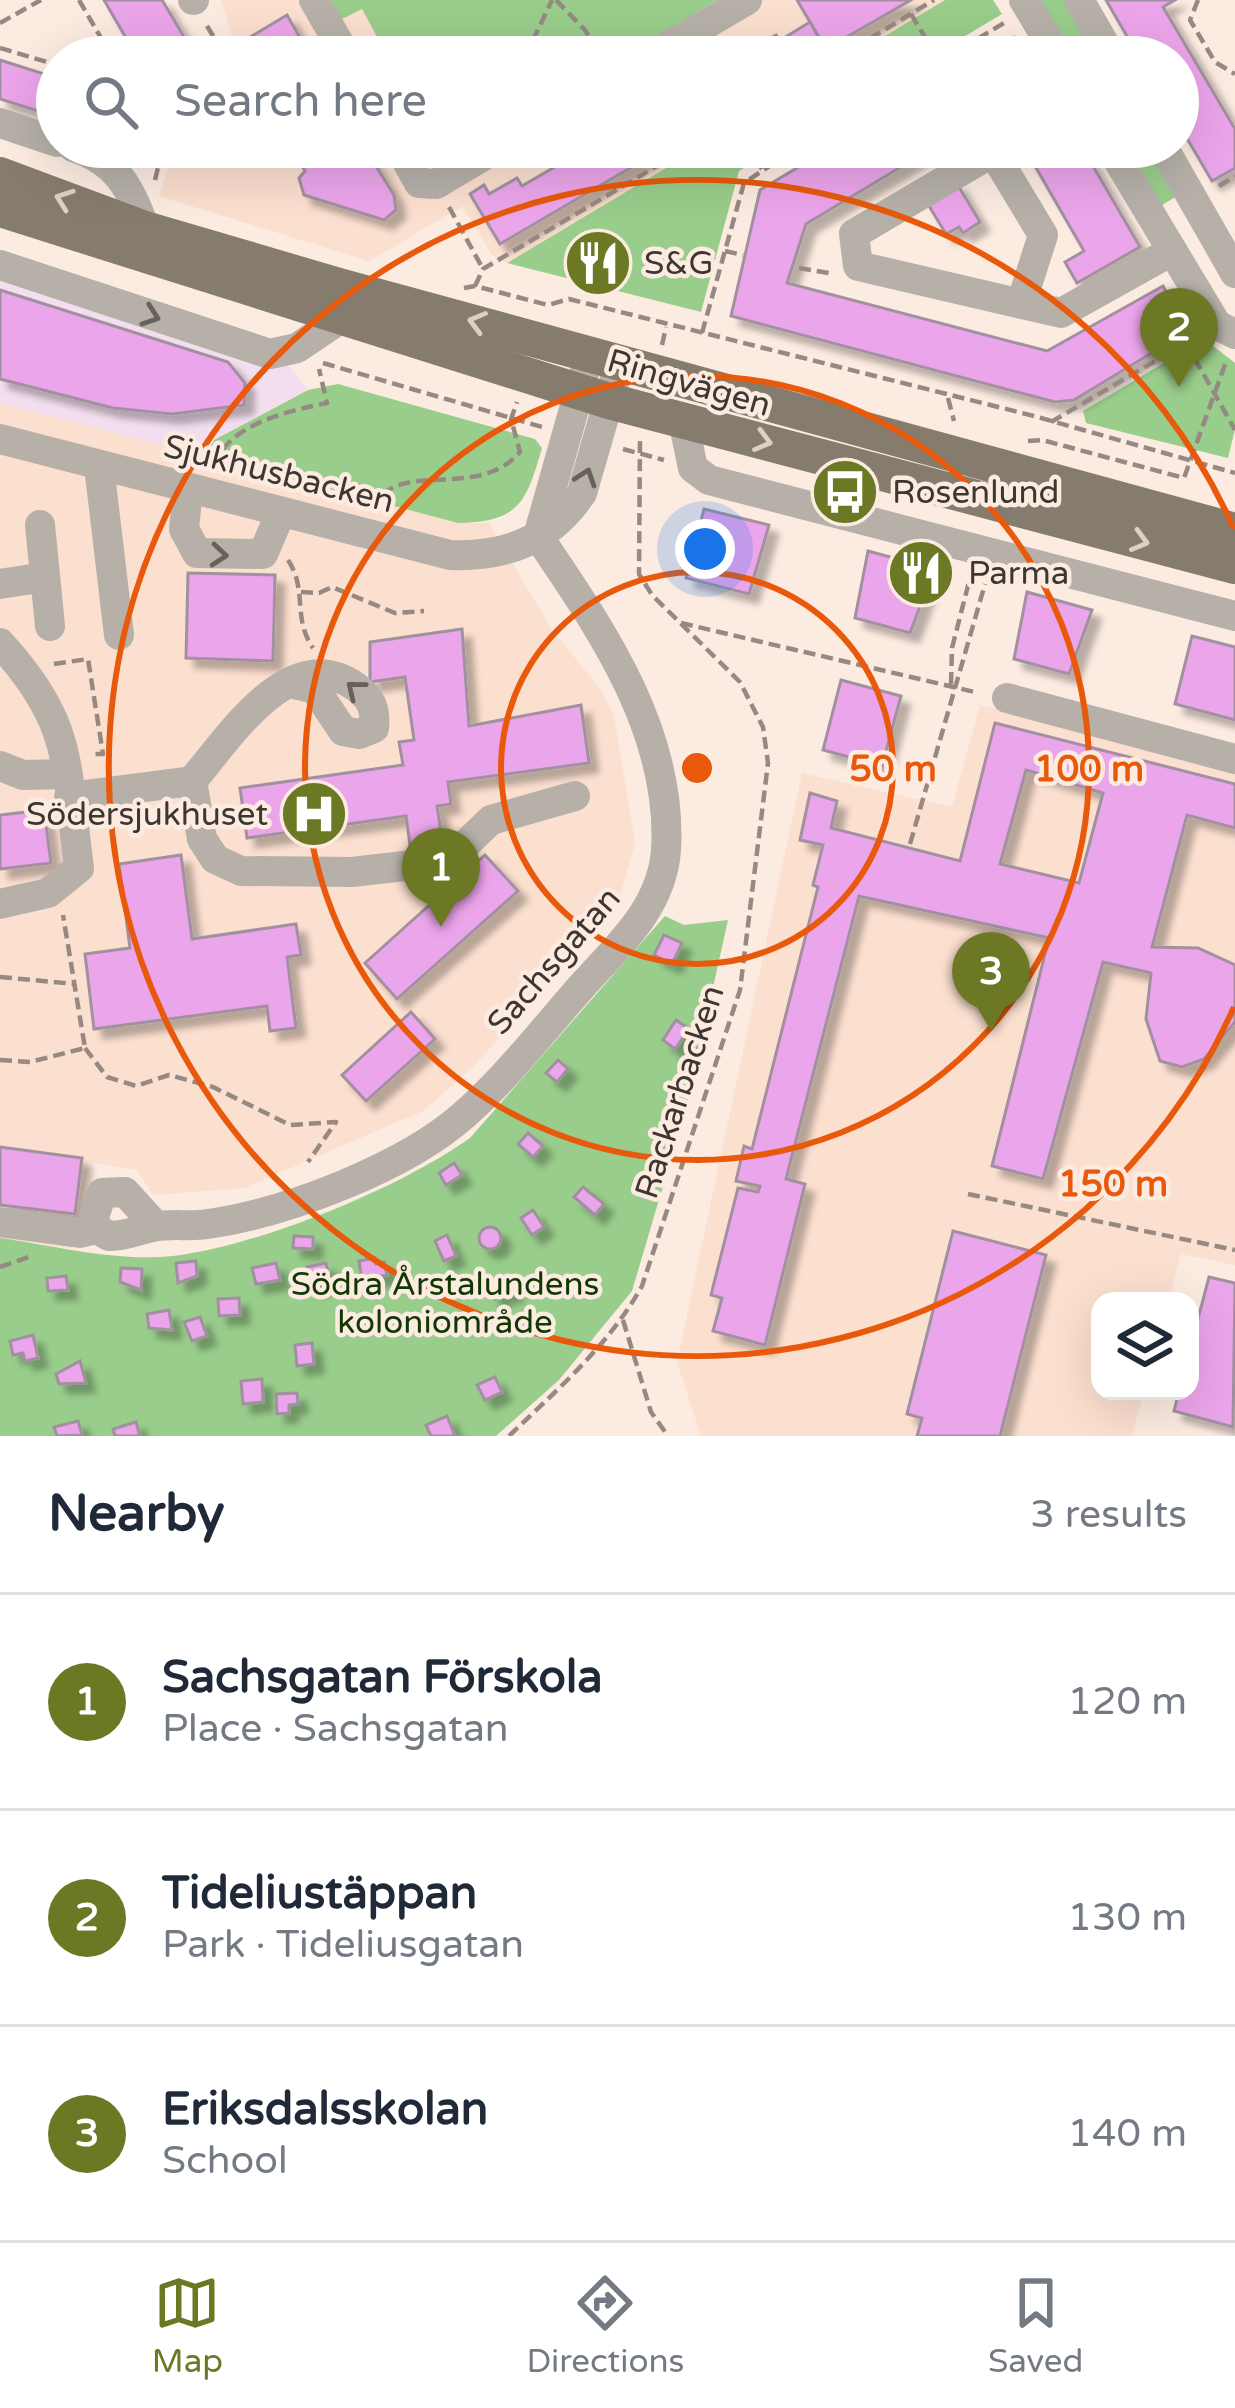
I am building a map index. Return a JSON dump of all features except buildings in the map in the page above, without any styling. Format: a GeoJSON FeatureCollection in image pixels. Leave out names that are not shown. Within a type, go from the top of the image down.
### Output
{"type":"FeatureCollection","features":[{"type":"Feature","properties":{"kind":"main road","name":"Ringvägen"},"geometry":{"type":"LineString","coordinates":[[0,176],[148,213],[604,359],[1235,531]]}},
{"type":"Feature","properties":{"kind":"main road","name":"Ringvägen"},"geometry":{"type":"LineString","coordinates":[[0,209],[594,397],[1235,566]]}},
{"type":"Feature","properties":{"kind":"street"},"geometry":{"type":"LineString","coordinates":[[314,0],[335,36]]}},
{"type":"Feature","properties":{"kind":"street"},"geometry":{"type":"LineString","coordinates":[[686,36],[747,0]]}},
{"type":"Feature","properties":{"kind":"street"},"geometry":{"type":"LineString","coordinates":[[1079,0],[1100,36]]}},
{"type":"Feature","properties":{"kind":"street"},"geometry":{"type":"LineString","coordinates":[[1026,4],[1045,36]]}},
{"type":"Feature","properties":{"kind":"street"},"geometry":{"type":"LineString","coordinates":[[0,123],[36,135]]}},
{"type":"Feature","properties":{"kind":"street"},"geometry":{"type":"LineString","coordinates":[[112,168],[148,213]]}},
{"type":"Feature","properties":{"kind":"street"},"geometry":{"type":"LineString","coordinates":[[411,168],[419,183],[436,184],[463,168]]}},
{"type":"Feature","properties":{"kind":"street"},"geometry":{"type":"LineString","coordinates":[[965,168],[854,234],[858,266],[1061,313],[1165,240],[1206,196]]}},
{"type":"Feature","properties":{"kind":"street"},"geometry":{"type":"LineString","coordinates":[[1002,168],[1042,235],[1021,304]]}},
{"type":"Feature","properties":{"kind":"street"},"geometry":{"type":"LineString","coordinates":[[1122,168],[1220,330]]}},
{"type":"Feature","properties":{"kind":"street"},"geometry":{"type":"LineString","coordinates":[[1181,168],[1206,196],[1235,273]]}},
{"type":"Feature","properties":{"kind":"street"},"geometry":{"type":"LineString","coordinates":[[0,265],[269,354],[298,348],[340,320]]}},
{"type":"Feature","properties":{"kind":"street","name":"Sjukhusbacken"},"geometry":{"type":"LineString","coordinates":[[0,440],[450,555],[488,556],[516,549],[538,536],[560,520],[582,493],[584,438],[604,359]]}},
{"type":"Feature","properties":{"kind":"street","name":"Ringvägen"},"geometry":{"type":"LineString","coordinates":[[682,420],[693,468]]}},
{"type":"Feature","properties":{"kind":"street"},"geometry":{"type":"LineString","coordinates":[[99,466],[119,635]]}},
{"type":"Feature","properties":{"kind":"street"},"geometry":{"type":"LineString","coordinates":[[693,468],[709,480],[1235,616]]}},
{"type":"Feature","properties":{"kind":"street"},"geometry":{"type":"LineString","coordinates":[[196,491],[184,529],[197,553],[263,554],[281,512]]}},
{"type":"Feature","properties":{"kind":"street"},"geometry":{"type":"LineString","coordinates":[[40,525],[50,626]]}},
{"type":"Feature","properties":{"kind":"street","name":"Sachsgatan"},"geometry":{"type":"LineString","coordinates":[[0,1222],[127,1235],[156,1226],[206,1225],[300,1200],[430,1140],[465,1114],[632,932],[657,893],[666,854],[654,744],[597,628],[538,536]]}},
{"type":"Feature","properties":{"kind":"street"},"geometry":{"type":"LineString","coordinates":[[0,584],[45,577]]}},
{"type":"Feature","properties":{"kind":"street"},"geometry":{"type":"LineString","coordinates":[[0,643],[50,705],[64,738],[79,868],[63,900],[0,904]]}},
{"type":"Feature","properties":{"kind":"street"},"geometry":{"type":"LineString","coordinates":[[0,766],[68,785],[191,781],[265,696],[290,683]]}},
{"type":"Feature","properties":{"kind":"street"},"geometry":{"type":"LineString","coordinates":[[1007,698],[1235,759]]}},
{"type":"Feature","properties":{"kind":"street"},"geometry":{"type":"LineString","coordinates":[[191,781],[202,839],[215,859],[241,871],[352,872],[448,861],[491,820],[575,796]]}},
{"type":"Feature","properties":{"kind":"street"},"geometry":{"type":"LineString","coordinates":[[97,1229],[96,1204],[102,1193],[115,1190],[125,1192],[156,1226]]}},
{"type":"Feature","properties":{"kind":"path"},"geometry":{"type":"LineString","coordinates":[[0,22],[41,0]]}},
{"type":"Feature","properties":{"kind":"path"},"geometry":{"type":"LineString","coordinates":[[79,0],[100,36]]}},
{"type":"Feature","properties":{"kind":"path"},"geometry":{"type":"LineString","coordinates":[[193,0],[214,36]]}},
{"type":"Feature","properties":{"kind":"path"},"geometry":{"type":"LineString","coordinates":[[536,36],[554,0],[589,36]]}},
{"type":"Feature","properties":{"kind":"path"},"geometry":{"type":"LineString","coordinates":[[874,36],[934,0]]}},
{"type":"Feature","properties":{"kind":"path"},"geometry":{"type":"LineString","coordinates":[[1198,0],[1190,20],[1215,62],[1235,74]]}},
{"type":"Feature","properties":{"kind":"path"},"geometry":{"type":"LineString","coordinates":[[978,36],[1026,4]]}},
{"type":"Feature","properties":{"kind":"path"},"geometry":{"type":"LineString","coordinates":[[911,14],[924,36]]}},
{"type":"Feature","properties":{"kind":"path"},"geometry":{"type":"LineString","coordinates":[[0,48],[36,59]]}},
{"type":"Feature","properties":{"kind":"path"},"geometry":{"type":"LineString","coordinates":[[148,213],[159,168]]}},
{"type":"Feature","properties":{"kind":"path"},"geometry":{"type":"LineString","coordinates":[[475,286],[483,269],[654,168]]}},
{"type":"Feature","properties":{"kind":"path"},"geometry":{"type":"LineString","coordinates":[[702,333],[744,183],[762,169]]}},
{"type":"Feature","properties":{"kind":"path"},"geometry":{"type":"LineString","coordinates":[[1206,196],[1235,176]]}},
{"type":"Feature","properties":{"kind":"path"},"geometry":{"type":"LineString","coordinates":[[436,184],[483,269]]}},
{"type":"Feature","properties":{"kind":"path"},"geometry":{"type":"LineString","coordinates":[[723,251],[743,255]]}},
{"type":"Feature","properties":{"kind":"path"},"geometry":{"type":"LineString","coordinates":[[666,327],[1235,473]]}},
{"type":"Feature","properties":{"kind":"path"},"geometry":{"type":"LineString","coordinates":[[1022,449],[1024,442],[1042,440],[1184,478],[1228,356],[1220,330],[1186,343],[1049,423]]}},
{"type":"Feature","properties":{"kind":"path"},"geometry":{"type":"LineString","coordinates":[[1186,343],[1235,430]]}},
{"type":"Feature","properties":{"kind":"path"},"geometry":{"type":"LineString","coordinates":[[196,491],[229,441],[294,410],[327,403],[316,361],[693,468]]}},
{"type":"Feature","properties":{"kind":"path"},"geometry":{"type":"LineString","coordinates":[[948,398],[955,423]]}},
{"type":"Feature","properties":{"kind":"path"},"geometry":{"type":"LineString","coordinates":[[363,533],[377,499],[394,485],[422,479],[465,481],[503,472],[520,452],[511,419]]}},
{"type":"Feature","properties":{"kind":"path","name":"Rackarbacken"},"geometry":{"type":"LineString","coordinates":[[509,1436],[622,1320],[642,1286],[740,990],[766,801],[768,763],[752,705],[740,682],[639,574],[643,493],[636,453]]}},
{"type":"Feature","properties":{"kind":"path"},"geometry":{"type":"LineString","coordinates":[[270,544],[290,562],[301,592],[299,628],[320,658]]}},
{"type":"Feature","properties":{"kind":"path"},"geometry":{"type":"LineString","coordinates":[[951,687],[952,648],[969,580]]}},
{"type":"Feature","properties":{"kind":"path"},"geometry":{"type":"LineString","coordinates":[[910,844],[951,687],[968,652],[985,584]]}},
{"type":"Feature","properties":{"kind":"path"},"geometry":{"type":"LineString","coordinates":[[301,592],[319,593],[332,586],[395,613],[424,611]]}},
{"type":"Feature","properties":{"kind":"path"},"geometry":{"type":"LineString","coordinates":[[681,623],[1007,698]]}},
{"type":"Feature","properties":{"kind":"path"},"geometry":{"type":"LineString","coordinates":[[23,669],[88,659],[102,743]]}},
{"type":"Feature","properties":{"kind":"path"},"geometry":{"type":"LineString","coordinates":[[63,900],[85,1048],[107,1077],[136,1086],[169,1076],[213,1087],[290,1125],[336,1122],[308,1162]]}},
{"type":"Feature","properties":{"kind":"path"},"geometry":{"type":"LineString","coordinates":[[0,976],[75,984]]}},
{"type":"Feature","properties":{"kind":"path"},"geometry":{"type":"LineString","coordinates":[[0,1060],[30,1062],[85,1048]]}},
{"type":"Feature","properties":{"kind":"path"},"geometry":{"type":"LineString","coordinates":[[968,1194],[1235,1250]]}},
{"type":"Feature","properties":{"kind":"path"},"geometry":{"type":"LineString","coordinates":[[0,1267],[20,1261]]}},
{"type":"Feature","properties":{"kind":"path"},"geometry":{"type":"LineString","coordinates":[[622,1320],[651,1412],[668,1436]]}},
{"type":"Feature","properties":{"kind":"shaded area"},"geometry":{"type":"Polygon","coordinates":[[[221,0],[945,0],[885,36],[232,36],[221,0]]]}},
{"type":"Feature","properties":{"kind":"shaded area"},"geometry":{"type":"Polygon","coordinates":[[[168,168],[666,168],[507,263],[491,254],[463,206],[369,261],[159,196],[168,168]]]}},
{"type":"Feature","properties":{"kind":"shaded area"},"geometry":{"type":"Polygon","coordinates":[[[0,253],[268,341],[308,389],[214,440],[205,456],[0,403],[0,253]]]}},
{"type":"Feature","properties":{"kind":"shaded area","name":"Södersjukhuset"},"geometry":{"type":"Polygon","coordinates":[[[0,403],[458,523],[489,523],[552,630],[599,687],[614,715],[635,843],[620,895],[592,937],[470,1070],[423,1111],[244,1188],[153,1195],[137,1170],[89,1162],[73,1249],[0,1238],[0,403]]]}},
{"type":"Feature","properties":{"kind":"shaded area"},"geometry":{"type":"Polygon","coordinates":[[[980,705],[1235,771],[1235,1265],[1181,1254],[1170,1292],[1091,1292],[1091,1400],[1142,1400],[1132,1436],[701,1436],[677,1362],[802,773],[952,807],[980,705]]]}},
{"type":"Feature","properties":{"kind":"green space"},"geometry":{"type":"Polygon","coordinates":[[[327,0],[717,0],[658,36],[377,36],[362,9],[338,21],[327,0]]]}},
{"type":"Feature","properties":{"kind":"green space"},"geometry":{"type":"Polygon","coordinates":[[[945,0],[993,0],[1002,14],[965,36],[885,36],[945,0]]]}},
{"type":"Feature","properties":{"kind":"green space"},"geometry":{"type":"Polygon","coordinates":[[[1041,0],[1067,0],[1088,36],[1061,36],[1041,0]]]}},
{"type":"Feature","properties":{"kind":"green space"},"geometry":{"type":"Polygon","coordinates":[[[666,168],[744,168],[739,171],[701,312],[507,263],[666,168]]]}},
{"type":"Feature","properties":{"kind":"green space"},"geometry":{"type":"Polygon","coordinates":[[[1137,168],[1165,168],[1180,194],[1159,207],[1137,168]]]}},
{"type":"Feature","properties":{"kind":"green space"},"geometry":{"type":"Polygon","coordinates":[[[1204,339],[1235,363],[1235,429],[1228,458],[1086,423],[1083,411],[1204,339]]]}},
{"type":"Feature","properties":{"kind":"green space"},"geometry":{"type":"Polygon","coordinates":[[[338,384],[535,439],[542,448],[524,496],[495,519],[458,523],[205,456],[214,440],[308,390],[338,384]]]}},
{"type":"Feature","properties":{"kind":"green space","name":"Södra Årstalundens koloniområde"},"geometry":{"type":"Polygon","coordinates":[[[665,916],[684,925],[728,920],[687,1105],[632,1291],[559,1380],[496,1436],[0,1436],[0,1238],[108,1255],[173,1256],[246,1240],[368,1195],[470,1138],[665,916]]]}},
{"type":"Feature","properties":{"kind":"place","name":"S&G"},"geometry":{"type":"Point","coordinates":[598,263]}},
{"type":"Feature","properties":{"kind":"place","name":"Tideliustäppan"},"geometry":{"type":"Point","coordinates":[1179,387]}},
{"type":"Feature","properties":{"kind":"place","name":"Rosenlund"},"geometry":{"type":"Point","coordinates":[845,492]}},
{"type":"Feature","properties":{"kind":"place","name":"Parma"},"geometry":{"type":"Point","coordinates":[921,573]}},
{"type":"Feature","properties":{"kind":"place","name":"Södersjukhuset"},"geometry":{"type":"Point","coordinates":[314,814]}},
{"type":"Feature","properties":{"kind":"place","name":"Sachsgatan Förskola"},"geometry":{"type":"Point","coordinates":[441,927]}},
{"type":"Feature","properties":{"kind":"place","name":"Eriksdalsskolan"},"geometry":{"type":"Point","coordinates":[991,1031]}}]}
